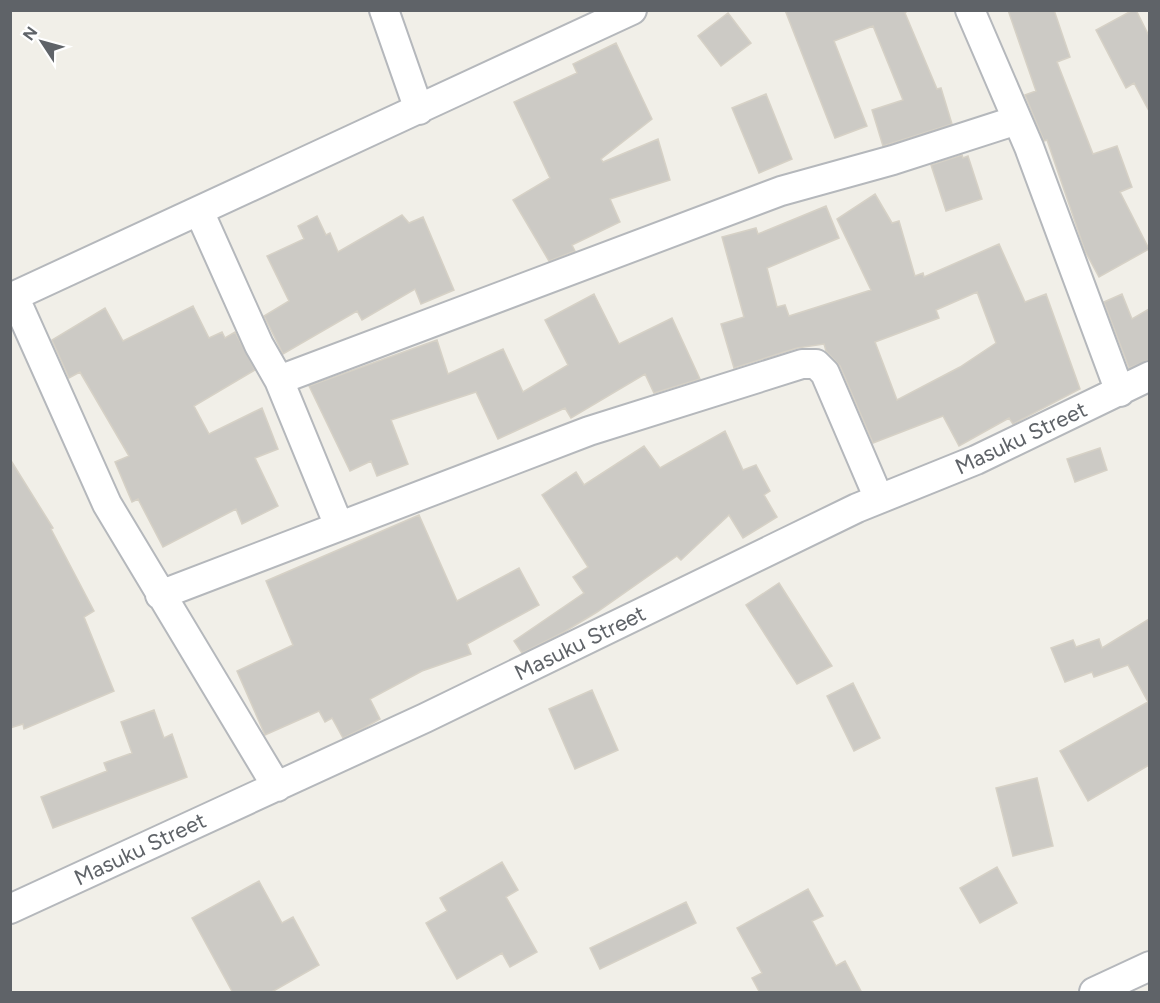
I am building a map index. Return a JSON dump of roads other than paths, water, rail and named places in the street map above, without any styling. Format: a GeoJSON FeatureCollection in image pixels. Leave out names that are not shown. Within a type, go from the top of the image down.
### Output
{"type":"FeatureCollection","features":[{"type":"Feature","properties":{"kind":"street"},"geometry":{"type":"LineString","coordinates":[[384,10],[419,110]]}},
{"type":"Feature","properties":{"kind":"street"},"geometry":{"type":"LineString","coordinates":[[277,787],[107,504],[12,297],[632,10]]}},
{"type":"Feature","properties":{"kind":"street"},"geometry":{"type":"LineString","coordinates":[[970,10],[1017,120],[1120,392]]}},
{"type":"Feature","properties":{"kind":"street"},"geometry":{"type":"LineString","coordinates":[[279,380],[781,191],[893,160],[1017,120]]}},
{"type":"Feature","properties":{"kind":"street"},"geometry":{"type":"LineString","coordinates":[[200,211],[259,345],[279,380],[339,526]]}},
{"type":"Feature","properties":{"kind":"street"},"geometry":{"type":"LineString","coordinates":[[160,595],[589,430],[802,364],[816,364],[825,373],[879,499]]}},
{"type":"Feature","properties":{"kind":"street","name":"Masuku Street"},"geometry":{"type":"LineString","coordinates":[[10,909],[425,718],[879,499],[976,460],[1149,376]]}},
{"type":"Feature","properties":{"kind":"street"},"geometry":{"type":"LineString","coordinates":[[1094,993],[1149,966]]}}]}
